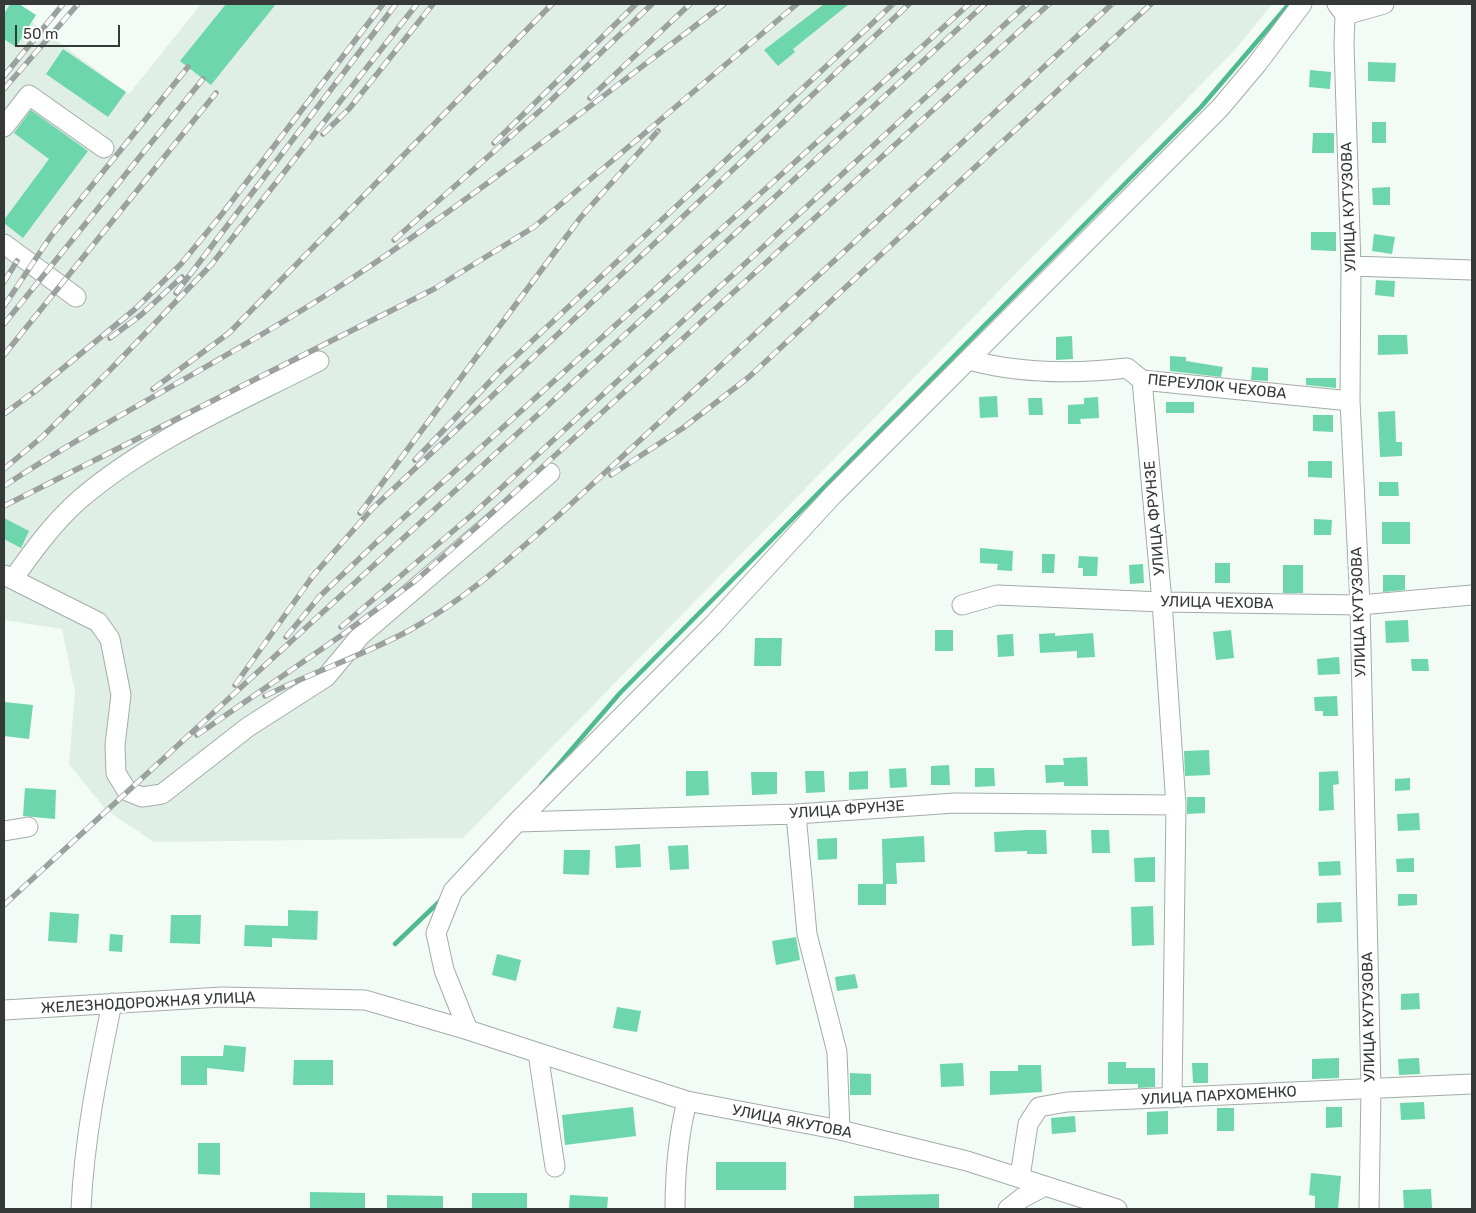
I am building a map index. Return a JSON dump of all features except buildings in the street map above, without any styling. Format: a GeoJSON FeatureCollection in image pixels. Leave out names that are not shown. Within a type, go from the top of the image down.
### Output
{"type":"FeatureCollection","features":[{"type":"Feature","properties":{"kind":"street"},"geometry":{"type":"LineString","coordinates":[[468,1030],[444,970],[436,933],[453,891],[517,822],[714,625],[833,495],[1220,108],[1257,64],[1302,4]]}},
{"type":"Feature","properties":{"kind":"street","name":"УЛИЦА КУТУЗОВА"},"geometry":{"type":"LineString","coordinates":[[1369,1209],[1371,1089],[1360,605],[1350,401],[1351,266],[1344,46],[1341,10],[1384,4]]}},
{"type":"Feature","properties":{"kind":"street"},"geometry":{"type":"LineString","coordinates":[[4,127],[29,95],[104,148]]}},
{"type":"Feature","properties":{"kind":"street"},"geometry":{"type":"LineString","coordinates":[[4,244],[76,297]]}},
{"type":"Feature","properties":{"kind":"street"},"geometry":{"type":"LineString","coordinates":[[1351,266],[1472,270]]}},
{"type":"Feature","properties":{"kind":"street","name":"ПЕРЕУЛОК ЧЕХОВА"},"geometry":{"type":"LineString","coordinates":[[969,360],[1019,370],[1092,372],[1128,368],[1142,380],[1350,401]]}},
{"type":"Feature","properties":{"kind":"street"},"geometry":{"type":"LineString","coordinates":[[318,361],[143,452],[79,501],[8,577],[98,622],[110,639],[121,695],[115,745],[116,773],[127,791],[142,797],[162,794],[248,727],[326,676],[361,635],[550,473]]}},
{"type":"Feature","properties":{"kind":"street","name":"УЛИЦА ФРУНЗЕ"},"geometry":{"type":"LineString","coordinates":[[1142,380],[1162,602],[1176,805],[1172,1098]]}},
{"type":"Feature","properties":{"kind":"street","name":"УЛИЦА ЧЕХОВА"},"geometry":{"type":"LineString","coordinates":[[962,605],[997,595],[1162,602],[1360,605],[1472,595]]}},
{"type":"Feature","properties":{"kind":"street","name":"УЛИЦА ФРУНЗЕ"},"geometry":{"type":"LineString","coordinates":[[517,822],[796,814],[955,803],[1176,805]]}},
{"type":"Feature","properties":{"kind":"street"},"geometry":{"type":"LineString","coordinates":[[796,814],[806,934],[837,1052],[840,1130]]}},
{"type":"Feature","properties":{"kind":"street"},"geometry":{"type":"LineString","coordinates":[[4,832],[28,827]]}},
{"type":"Feature","properties":{"kind":"street","name":"ЖЕЛЕЗНОДОРОЖНАЯ УЛИЦА"},"geometry":{"type":"LineString","coordinates":[[4,1010],[222,997],[366,1000],[468,1030]]}},
{"type":"Feature","properties":{"kind":"street"},"geometry":{"type":"LineString","coordinates":[[81,1209],[82,1175],[97,1075],[112,1003]]}},
{"type":"Feature","properties":{"kind":"street","name":"УЛИЦА ЯКУТОВА"},"geometry":{"type":"LineString","coordinates":[[468,1030],[687,1101],[840,1130],[967,1161],[1020,1177],[1043,1187],[1117,1209]]}},
{"type":"Feature","properties":{"kind":"street"},"geometry":{"type":"LineString","coordinates":[[538,1053],[555,1167]]}},
{"type":"Feature","properties":{"kind":"street","name":"УЛИЦА ПАРХОМЕНКО"},"geometry":{"type":"LineString","coordinates":[[1020,1177],[1028,1124],[1039,1107],[1067,1102],[1472,1084]]}},
{"type":"Feature","properties":{"kind":"street"},"geometry":{"type":"LineString","coordinates":[[675,1209],[676,1164],[680,1127],[687,1101]]}},
{"type":"Feature","properties":{"kind":"street"},"geometry":{"type":"LineString","coordinates":[[1008,1209],[1022,1198],[1043,1187]]}},
{"type":"Feature","properties":{"kind":"shaded area"},"geometry":{"type":"Polygon","coordinates":[[[4,4],[11,4],[41,29],[129,94],[201,4],[1272,4],[1235,50],[463,838],[154,842],[106,810],[69,764],[75,692],[62,629],[4,620],[4,4]]]}},
{"type":"Feature","properties":{"kind":"waterway"},"geometry":{"type":"LineString","coordinates":[[541,785],[620,693],[1201,107],[1289,4]]}},
{"type":"Feature","properties":{"kind":"waterway"},"geometry":{"type":"LineString","coordinates":[[395,944],[441,900]]}},
{"type":"Feature","properties":{"kind":"railway"},"geometry":{"type":"LineString","coordinates":[[4,76],[63,4]]}},
{"type":"Feature","properties":{"kind":"railway"},"geometry":{"type":"LineString","coordinates":[[4,89],[78,4]]}},
{"type":"Feature","properties":{"kind":"railway"},"geometry":{"type":"LineString","coordinates":[[34,392],[134,310],[181,264],[222,214],[383,4]]}},
{"type":"Feature","properties":{"kind":"railway"},"geometry":{"type":"LineString","coordinates":[[176,293],[396,4]]}},
{"type":"Feature","properties":{"kind":"railway"},"geometry":{"type":"LineString","coordinates":[[4,469],[42,437],[111,369],[211,265],[417,4]]}},
{"type":"Feature","properties":{"kind":"railway"},"geometry":{"type":"LineString","coordinates":[[323,134],[349,109],[433,4]]}},
{"type":"Feature","properties":{"kind":"railway"},"geometry":{"type":"LineString","coordinates":[[153,389],[229,333],[552,4]]}},
{"type":"Feature","properties":{"kind":"railway"},"geometry":{"type":"LineString","coordinates":[[494,143],[636,4]]}},
{"type":"Feature","properties":{"kind":"railway"},"geometry":{"type":"LineString","coordinates":[[394,240],[543,108],[652,4]]}},
{"type":"Feature","properties":{"kind":"railway"},"geometry":{"type":"LineString","coordinates":[[590,98],[690,4]]}},
{"type":"Feature","properties":{"kind":"railway"},"geometry":{"type":"LineString","coordinates":[[4,486],[44,460],[293,316],[334,290],[434,222],[724,4]]}},
{"type":"Feature","properties":{"kind":"railway"},"geometry":{"type":"LineString","coordinates":[[4,506],[434,289],[534,227],[797,4]]}},
{"type":"Feature","properties":{"kind":"railway"},"geometry":{"type":"LineString","coordinates":[[415,460],[502,369],[893,4]]}},
{"type":"Feature","properties":{"kind":"railway"},"geometry":{"type":"LineString","coordinates":[[311,578],[372,509],[909,4]]}},
{"type":"Feature","properties":{"kind":"railway"},"geometry":{"type":"LineString","coordinates":[[286,637],[320,596],[379,540],[969,4]]}},
{"type":"Feature","properties":{"kind":"railway"},"geometry":{"type":"LineString","coordinates":[[4,905],[985,4]]}},
{"type":"Feature","properties":{"kind":"railway"},"geometry":{"type":"LineString","coordinates":[[341,627],[473,514],[1027,4]]}},
{"type":"Feature","properties":{"kind":"railway"},"geometry":{"type":"LineString","coordinates":[[197,735],[342,635],[415,581],[480,524],[1049,4]]}},
{"type":"Feature","properties":{"kind":"railway"},"geometry":{"type":"LineString","coordinates":[[265,696],[410,630],[469,592],[558,516],[1112,4]]}},
{"type":"Feature","properties":{"kind":"railway"},"geometry":{"type":"LineString","coordinates":[[611,475],[683,428],[749,377],[1151,4]]}},
{"type":"Feature","properties":{"kind":"railway"},"geometry":{"type":"LineString","coordinates":[[4,306],[51,236],[188,67]]}},
{"type":"Feature","properties":{"kind":"railway"},"geometry":{"type":"LineString","coordinates":[[4,324],[203,79]]}},
{"type":"Feature","properties":{"kind":"railway"},"geometry":{"type":"LineString","coordinates":[[4,355],[216,93]]}},
{"type":"Feature","properties":{"kind":"railway"},"geometry":{"type":"LineString","coordinates":[[360,513],[581,217],[658,131]]}},
{"type":"Feature","properties":{"kind":"railway"},"geometry":{"type":"LineString","coordinates":[[4,282],[17,261]]}},
{"type":"Feature","properties":{"kind":"railway"},"geometry":{"type":"LineString","coordinates":[[110,338],[141,315],[182,277]]}},
{"type":"Feature","properties":{"kind":"railway"},"geometry":{"type":"LineString","coordinates":[[4,414],[38,389]]}},
{"type":"Feature","properties":{"kind":"railway"},"geometry":{"type":"LineString","coordinates":[[235,685],[315,573]]}}]}
